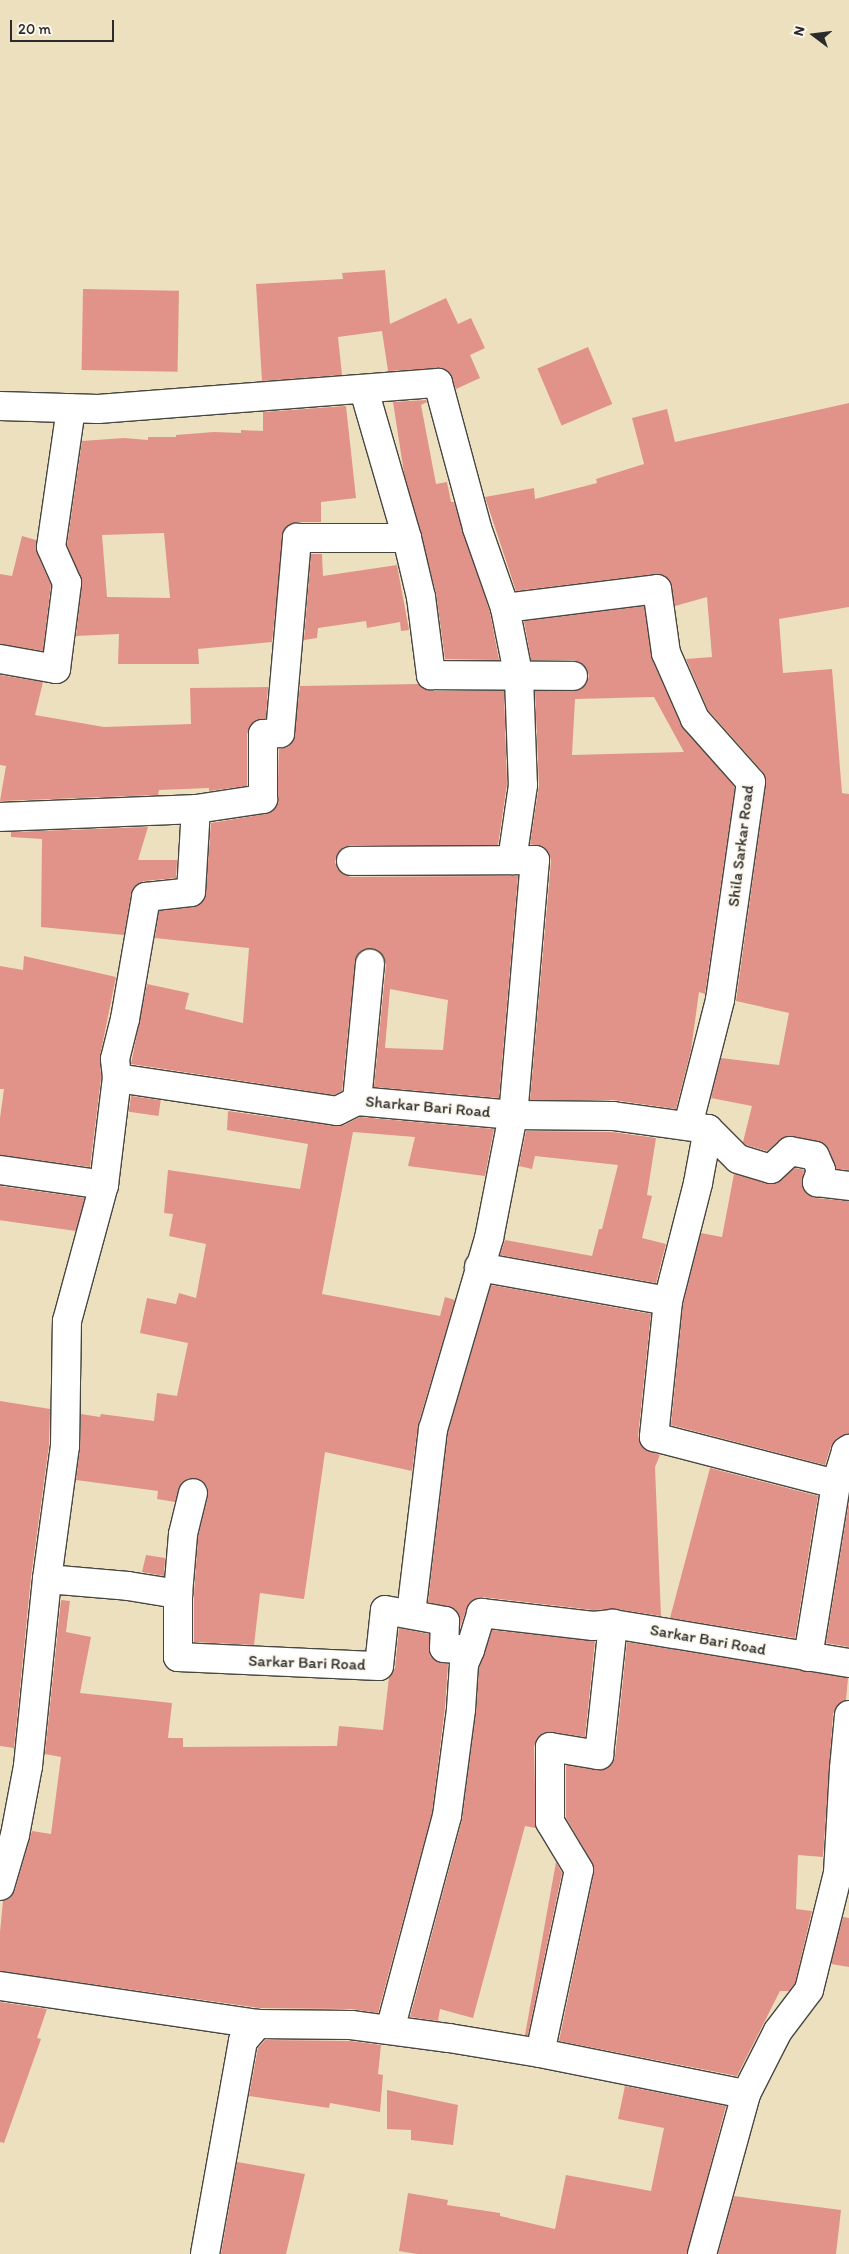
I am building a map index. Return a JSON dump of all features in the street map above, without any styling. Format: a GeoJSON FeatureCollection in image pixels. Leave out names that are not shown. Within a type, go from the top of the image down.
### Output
{"type":"FeatureCollection","features":[{"type":"Feature","properties":{"kind":"street"},"geometry":{"type":"LineString","coordinates":[[0,406],[98,409],[438,384],[477,528],[505,608],[519,678],[523,785],[512,860]]}},
{"type":"Feature","properties":{"kind":"street"},"geometry":{"type":"LineString","coordinates":[[364,390],[407,538],[421,597],[432,675],[519,678],[573,676]]}},
{"type":"Feature","properties":{"kind":"street"},"geometry":{"type":"LineString","coordinates":[[0,660],[56,669],[67,583],[51,547],[71,408]]}},
{"type":"Feature","properties":{"kind":"street"},"geometry":{"type":"LineString","coordinates":[[0,817],[196,809],[263,799],[263,734],[280,733],[297,538],[407,538]]}},
{"type":"Feature","properties":{"kind":"street","name":"Shila Sarkar Road"},"geometry":{"type":"LineString","coordinates":[[505,608],[657,589],[666,653],[695,719],[751,782],[720,1000],[698,1128],[698,1183],[668,1301],[654,1437],[836,1484]]}},
{"type":"Feature","properties":{"kind":"street"},"geometry":{"type":"LineString","coordinates":[[0,1886],[15,1836],[28,1766],[47,1579],[65,1446],[67,1321],[104,1185],[118,1078],[115,1059],[126,1019],[146,896],[191,892],[196,809]]}},
{"type":"Feature","properties":{"kind":"street"},"geometry":{"type":"LineString","coordinates":[[351,861],[536,860],[513,1114],[489,1238],[433,1430],[411,1614]]}},
{"type":"Feature","properties":{"kind":"street"},"geometry":{"type":"LineString","coordinates":[[357,1101],[370,964]]}},
{"type":"Feature","properties":{"kind":"street","name":"Sharkar Bari Road"},"geometry":{"type":"LineString","coordinates":[[118,1078],[337,1111],[357,1101],[513,1114],[613,1116],[698,1128]]}},
{"type":"Feature","properties":{"kind":"street"},"geometry":{"type":"LineString","coordinates":[[698,1128],[738,1159],[771,1169],[790,1151],[815,1156],[821,1170],[817,1182],[849,1186]]}},
{"type":"Feature","properties":{"kind":"street"},"geometry":{"type":"LineString","coordinates":[[0,1170],[104,1185]]}},
{"type":"Feature","properties":{"kind":"street"},"geometry":{"type":"LineString","coordinates":[[479,1267],[668,1301]]}},
{"type":"Feature","properties":{"kind":"street"},"geometry":{"type":"LineString","coordinates":[[808,1657],[836,1484],[846,1451],[849,1449]]}},
{"type":"Feature","properties":{"kind":"street"},"geometry":{"type":"LineString","coordinates":[[47,1579],[128,1586],[178,1594],[184,1534],[193,1492]]}},
{"type":"Feature","properties":{"kind":"street","name":"Sarkar Bari Road"},"geometry":{"type":"LineString","coordinates":[[178,1594],[178,1657],[379,1666],[385,1610],[445,1621],[444,1648],[470,1650],[481,1613],[593,1626],[613,1624],[849,1663]]}},
{"type":"Feature","properties":{"kind":"street"},"geometry":{"type":"LineString","coordinates":[[540,2053],[579,1870],[550,1822],[550,1746],[599,1755],[613,1624]]}},
{"type":"Feature","properties":{"kind":"street"},"geometry":{"type":"LineString","coordinates":[[390,2030],[447,1816],[461,1709],[464,1664],[470,1650]]}},
{"type":"Feature","properties":{"kind":"street"},"geometry":{"type":"LineString","coordinates":[[702,2254],[746,2094],[778,2030],[810,1990],[838,1872],[849,1715]]}},
{"type":"Feature","properties":{"kind":"street"},"geometry":{"type":"LineString","coordinates":[[0,1986],[258,2024],[351,2025],[390,2030],[540,2053],[746,2094]]}},
{"type":"Feature","properties":{"kind":"street"},"geometry":{"type":"LineString","coordinates":[[205,2254],[243,2041],[258,2024]]}},
{"type":"Feature","properties":{"kind":"building"},"geometry":{"type":"Polygon","coordinates":[[[385,270],[390,324],[446,298],[458,324],[471,318],[485,348],[470,355],[480,378],[456,389],[450,373],[443,368],[388,371],[382,331],[338,337],[342,375],[262,381],[256,284],[343,279],[342,273],[385,270]]]}},
{"type":"Feature","properties":{"kind":"building"},"geometry":{"type":"Polygon","coordinates":[[[83,289],[179,291],[178,372],[82,370],[83,289]]]}},
{"type":"Feature","properties":{"kind":"building"},"geometry":{"type":"Polygon","coordinates":[[[588,347],[612,404],[562,426],[537,368],[588,347]]]}},
{"type":"Feature","properties":{"kind":"building"},"geometry":{"type":"Polygon","coordinates":[[[426,400],[427,402],[421,405],[436,484],[447,482],[451,502],[454,502],[490,612],[499,660],[445,659],[436,593],[404,473],[393,402],[426,400]]]}},
{"type":"Feature","properties":{"kind":"building"},"geometry":{"type":"Polygon","coordinates":[[[849,403],[849,607],[779,619],[783,673],[832,669],[842,793],[849,794],[849,1170],[836,1169],[829,1149],[818,1141],[786,1136],[767,1151],[746,1145],[743,1142],[752,1106],[711,1098],[721,1058],[779,1065],[789,1013],[736,1001],[766,784],[763,772],[708,710],[686,659],[712,657],[707,597],[675,606],[670,580],[663,575],[656,574],[516,591],[485,497],[534,488],[535,499],[597,483],[596,479],[644,464],[632,418],[667,409],[675,442],[849,403]]]}},
{"type":"Feature","properties":{"kind":"building"},"geometry":{"type":"Polygon","coordinates":[[[346,406],[356,498],[321,502],[321,522],[297,522],[289,525],[284,530],[272,642],[198,649],[199,664],[118,664],[119,634],[76,636],[82,584],[67,545],[82,441],[124,438],[148,440],[148,437],[176,437],[176,435],[214,432],[241,433],[241,430],[263,431],[263,412],[346,406]],[[164,533],[102,535],[107,597],[170,598],[164,533]]]}},
{"type":"Feature","properties":{"kind":"building"},"geometry":{"type":"Polygon","coordinates":[[[22,536],[36,540],[37,553],[51,585],[43,651],[0,644],[0,574],[12,576],[22,536]]]}},
{"type":"Feature","properties":{"kind":"building"},"geometry":{"type":"Polygon","coordinates":[[[311,554],[322,554],[323,576],[397,565],[409,630],[401,631],[400,622],[367,628],[366,621],[318,628],[317,638],[304,640],[311,554]]]}},
{"type":"Feature","properties":{"kind":"building"},"geometry":{"type":"Polygon","coordinates":[[[644,606],[652,659],[681,725],[735,787],[705,994],[699,992],[691,1050],[676,1109],[613,1100],[530,1100],[551,861],[549,853],[544,847],[530,844],[539,785],[535,691],[580,690],[586,684],[589,676],[587,669],[581,663],[574,660],[531,660],[524,621],[644,606]],[[654,697],[575,699],[572,755],[684,752],[654,697]]]}},
{"type":"Feature","properties":{"kind":"building"},"geometry":{"type":"Polygon","coordinates":[[[0,675],[43,682],[35,715],[104,727],[191,724],[190,688],[268,687],[266,718],[254,721],[247,734],[247,786],[209,791],[209,788],[159,790],[158,795],[0,801],[6,766],[0,765],[0,675]]]}},
{"type":"Feature","properties":{"kind":"building"},"geometry":{"type":"Polygon","coordinates":[[[418,684],[431,691],[504,691],[507,784],[498,845],[351,845],[344,847],[338,853],[335,862],[343,874],[351,877],[518,876],[499,1098],[374,1087],[386,965],[384,957],[379,951],[372,949],[363,950],[357,955],[355,962],[342,1091],[334,1095],[131,1064],[147,984],[189,993],[185,1009],[243,1023],[249,948],[155,938],[159,911],[193,907],[205,899],[211,823],[265,814],[277,806],[279,749],[288,747],[293,741],[300,686],[418,684]],[[390,989],[385,1048],[443,1050],[448,1000],[390,989]]]}},
{"type":"Feature","properties":{"kind":"building"},"geometry":{"type":"Polygon","coordinates":[[[148,827],[138,860],[177,860],[176,878],[144,881],[135,886],[131,894],[124,935],[41,927],[42,839],[11,837],[11,832],[148,827]]]}},
{"type":"Feature","properties":{"kind":"building"},"geometry":{"type":"Polygon","coordinates":[[[24,956],[116,977],[100,1056],[101,1078],[90,1167],[0,1155],[0,1118],[4,1089],[0,1089],[0,966],[23,970],[24,956]]]}},
{"type":"Feature","properties":{"kind":"building"},"geometry":{"type":"Polygon","coordinates":[[[131,1096],[161,1100],[158,1116],[129,1112],[131,1096]]]}},
{"type":"Feature","properties":{"kind":"building"},"geometry":{"type":"Polygon","coordinates":[[[228,1111],[335,1126],[344,1125],[360,1117],[494,1129],[485,1176],[408,1166],[415,1137],[353,1132],[322,1294],[440,1316],[445,1297],[455,1300],[418,1425],[412,1471],[325,1452],[304,1599],[260,1593],[254,1645],[194,1642],[194,1595],[198,1537],[208,1496],[208,1488],[203,1481],[189,1478],[182,1482],[175,1502],[157,1499],[158,1491],[76,1480],[80,1448],[81,1414],[100,1417],[101,1414],[154,1421],[157,1393],[177,1396],[188,1343],[140,1333],[147,1298],[176,1304],[179,1293],[196,1298],[206,1244],[169,1236],[173,1214],[164,1213],[168,1170],[300,1189],[308,1144],[227,1130],[228,1111]]]}},
{"type":"Feature","properties":{"kind":"building"},"geometry":{"type":"Polygon","coordinates":[[[526,1131],[612,1132],[656,1138],[647,1195],[652,1196],[642,1238],[666,1244],[656,1283],[500,1255],[505,1240],[592,1256],[599,1229],[602,1229],[618,1165],[535,1156],[532,1169],[519,1166],[526,1131]]]}},
{"type":"Feature","properties":{"kind":"building"},"geometry":{"type":"Polygon","coordinates":[[[795,1168],[804,1170],[802,1186],[807,1194],[815,1198],[849,1201],[849,1434],[837,1438],[831,1446],[825,1465],[671,1425],[683,1304],[701,1233],[722,1237],[734,1174],[774,1184],[795,1168]]]}},
{"type":"Feature","properties":{"kind":"building"},"geometry":{"type":"Polygon","coordinates":[[[0,1186],[84,1198],[79,1231],[0,1220],[0,1186]]]}},
{"type":"Feature","properties":{"kind":"building"},"geometry":{"type":"Polygon","coordinates":[[[491,1285],[651,1314],[638,1436],[643,1448],[660,1455],[655,1467],[661,1616],[616,1609],[593,1610],[482,1597],[469,1603],[460,1627],[459,1615],[455,1609],[428,1602],[448,1432],[491,1285]]]}},
{"type":"Feature","properties":{"kind":"building"},"geometry":{"type":"Polygon","coordinates":[[[0,1401],[50,1409],[49,1445],[31,1577],[14,1748],[0,1746],[0,1401]]]}},
{"type":"Feature","properties":{"kind":"building"},"geometry":{"type":"Polygon","coordinates":[[[710,1468],[818,1496],[795,1638],[670,1618],[710,1468]]]}},
{"type":"Feature","properties":{"kind":"building"},"geometry":{"type":"Polygon","coordinates":[[[849,1501],[849,1647],[826,1643],[849,1501]]]}},
{"type":"Feature","properties":{"kind":"building"},"geometry":{"type":"Polygon","coordinates":[[[146,1555],[165,1558],[164,1576],[142,1572],[146,1555]]]}},
{"type":"Feature","properties":{"kind":"building"},"geometry":{"type":"Polygon","coordinates":[[[61,1600],[70,1601],[66,1632],[91,1637],[80,1693],[172,1703],[168,1738],[183,1738],[183,1747],[337,1746],[339,1726],[383,1730],[389,1677],[395,1668],[399,1628],[429,1634],[430,1656],[436,1661],[448,1664],[445,1707],[432,1813],[378,2013],[351,2009],[259,2008],[0,1971],[0,1932],[3,1901],[10,1898],[15,1890],[32,1831],[51,1834],[61,1757],[45,1754],[61,1600]]]}},
{"type":"Feature","properties":{"kind":"building"},"geometry":{"type":"Polygon","coordinates":[[[492,1630],[595,1641],[585,1737],[552,1732],[543,1733],[537,1739],[534,1747],[536,1828],[525,1826],[473,2018],[440,2009],[438,2021],[410,2017],[462,1820],[476,1711],[479,1668],[492,1630]]]}},
{"type":"Feature","properties":{"kind":"building"},"geometry":{"type":"Polygon","coordinates":[[[627,1642],[848,1678],[846,1700],[837,1706],[833,1714],[823,1857],[798,1855],[796,1909],[812,1911],[795,1983],[789,1991],[780,1991],[737,2076],[559,2041],[594,1873],[592,1862],[566,1818],[566,1765],[597,1770],[605,1769],[612,1764],[615,1757],[627,1642]]]}},
{"type":"Feature","properties":{"kind":"building"},"geometry":{"type":"Polygon","coordinates":[[[556,1862],[562,1873],[528,2035],[525,2035],[556,1862]]]}},
{"type":"Feature","properties":{"kind":"building"},"geometry":{"type":"Polygon","coordinates":[[[843,1917],[849,1918],[849,1967],[831,1964],[843,1917]]]}},
{"type":"Feature","properties":{"kind":"building"},"geometry":{"type":"Polygon","coordinates":[[[0,2002],[47,2009],[37,2038],[41,2039],[4,2143],[0,2142],[0,2002]]]}},
{"type":"Feature","properties":{"kind":"building"},"geometry":{"type":"Polygon","coordinates":[[[265,2040],[350,2041],[381,2045],[378,2074],[383,2075],[380,2112],[330,2103],[329,2108],[249,2096],[258,2048],[265,2040]]]}},
{"type":"Feature","properties":{"kind":"building"},"geometry":{"type":"Polygon","coordinates":[[[625,2086],[726,2106],[687,2254],[417,2254],[399,2251],[408,2193],[448,2200],[447,2205],[500,2213],[500,2216],[555,2229],[566,2175],[651,2191],[664,2128],[618,2119],[625,2086]]]}},
{"type":"Feature","properties":{"kind":"building"},"geometry":{"type":"Polygon","coordinates":[[[387,2090],[458,2105],[453,2145],[411,2140],[411,2130],[387,2129],[387,2090]]]}},
{"type":"Feature","properties":{"kind":"building"},"geometry":{"type":"Polygon","coordinates":[[[237,2162],[305,2174],[286,2254],[221,2254],[237,2162]]]}},
{"type":"Feature","properties":{"kind":"building"},"geometry":{"type":"Polygon","coordinates":[[[734,2196],[841,2210],[836,2254],[718,2254],[734,2196]]]}}]}
